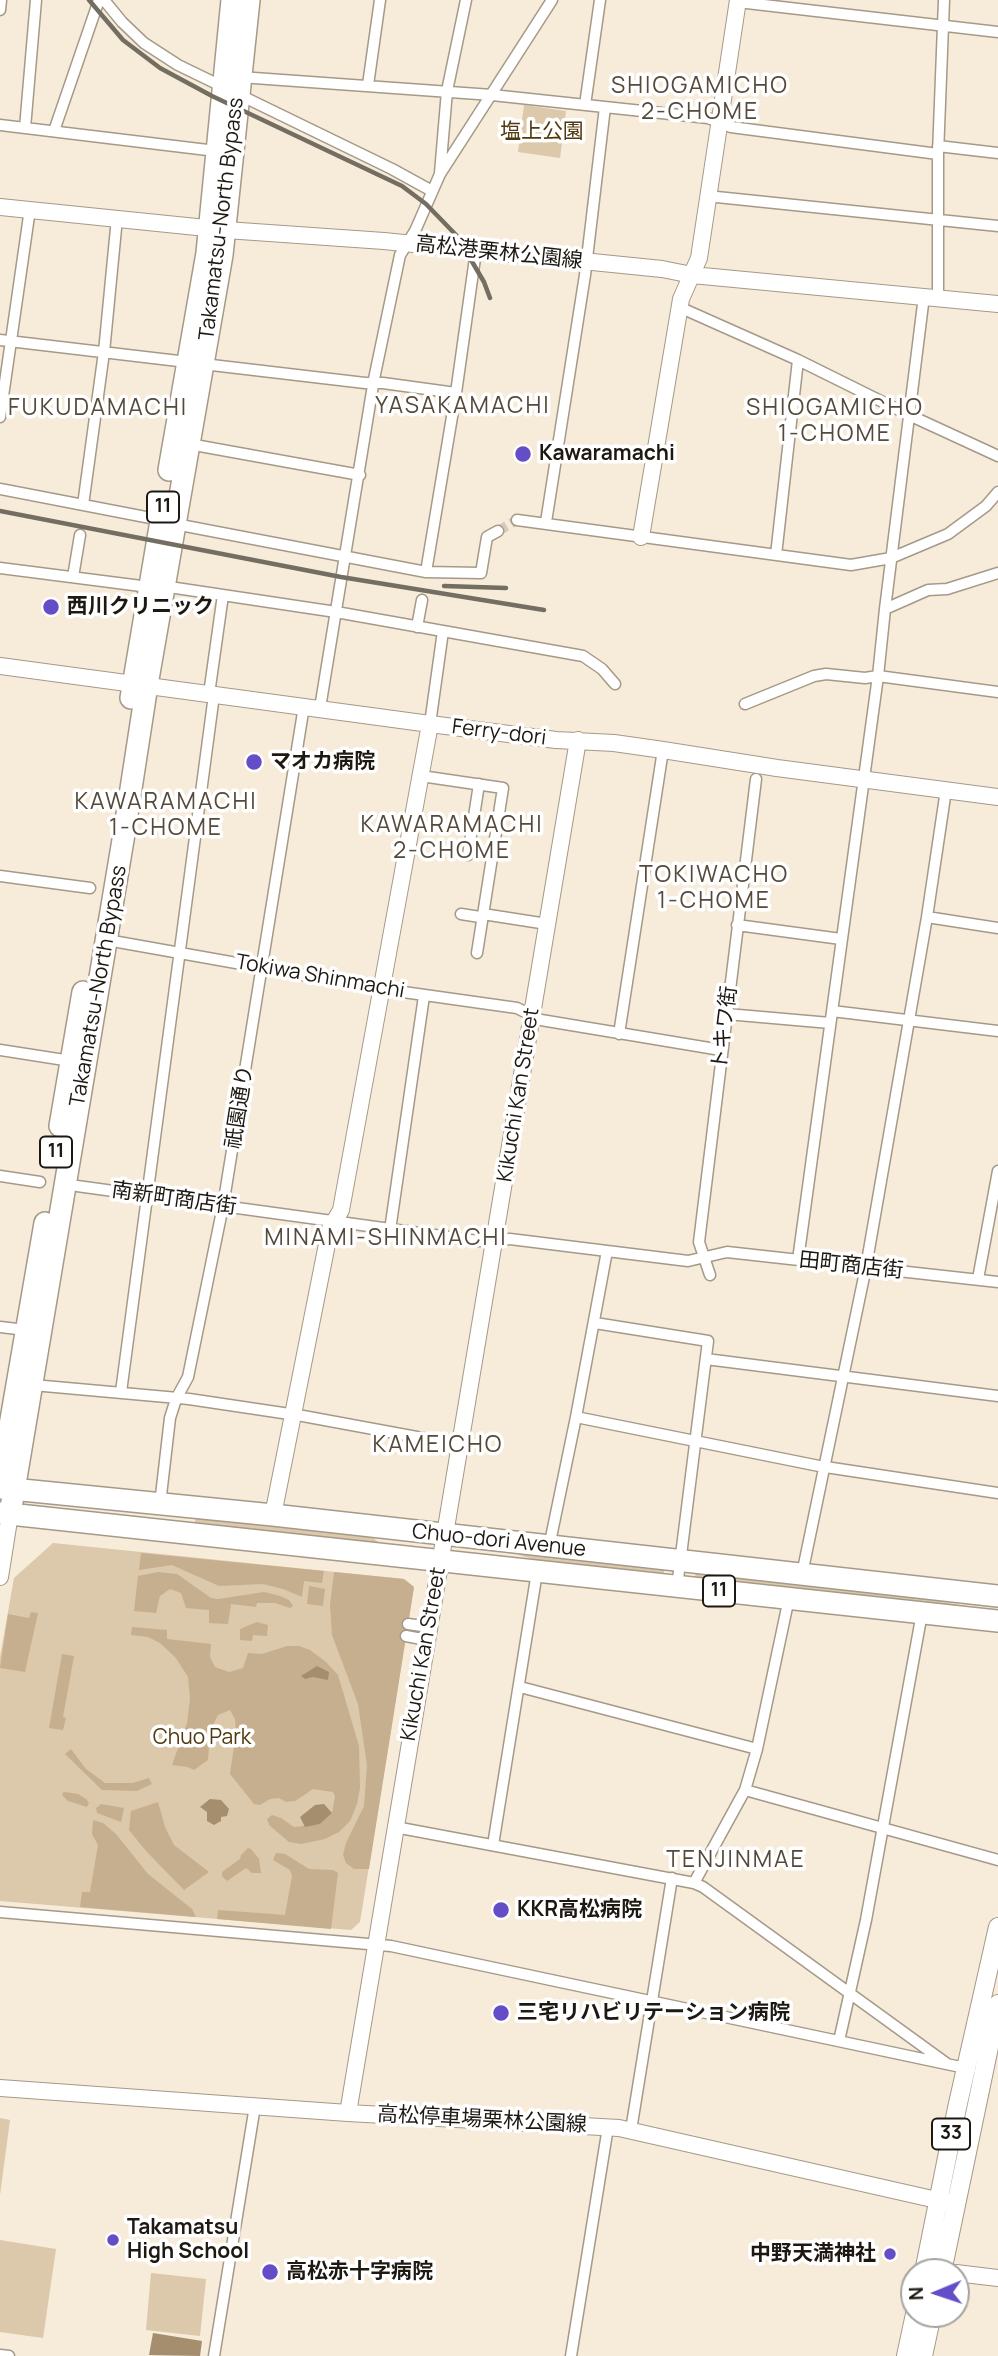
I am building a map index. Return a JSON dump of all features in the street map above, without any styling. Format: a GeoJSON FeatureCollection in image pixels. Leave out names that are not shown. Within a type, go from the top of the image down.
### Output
{"type":"FeatureCollection","features":[{"type":"Feature","properties":{"kind":"highway","name":"Takamatsu-North Bypass"},"geometry":{"type":"LineString","coordinates":[[217,229],[216,151],[234,87],[232,0]]}},
{"type":"Feature","properties":{"kind":"highway","name":"Takamatsu-North Bypass"},"geometry":{"type":"LineString","coordinates":[[168,522],[188,444],[198,307],[217,229],[234,87],[248,0]]}},
{"type":"Feature","properties":{"kind":"highway","name":"Takamatsu-North Bypass"},"geometry":{"type":"LineString","coordinates":[[5,1514],[5,1424],[26,1330],[195,363]]}},
{"type":"Feature","properties":{"kind":"highway","name":"Takamatsu-North Bypass"},"geometry":{"type":"LineString","coordinates":[[5,1487],[33,1385],[107,940],[140,684]]}},
{"type":"Feature","properties":{"kind":"highway","name":"Chuo-dori Avenue"},"geometry":{"type":"LineString","coordinates":[[5,1487],[998,1596]]}},
{"type":"Feature","properties":{"kind":"highway","name":"Chuo-dori Avenue"},"geometry":{"type":"LineString","coordinates":[[5,1514],[998,1621]]}},
{"type":"Feature","properties":{"kind":"main road","name":"33"},"geometry":{"type":"LineString","coordinates":[[941,2258],[946,2202],[966,2069],[991,1994],[998,1927]]}},
{"type":"Feature","properties":{"kind":"main road","name":"33"},"geometry":{"type":"LineString","coordinates":[[966,2069],[998,2004]]}},
{"type":"Feature","properties":{"kind":"main road"},"geometry":{"type":"LineString","coordinates":[[905,2356],[912,2328]]}},
{"type":"Feature","properties":{"kind":"main road"},"geometry":{"type":"LineString","coordinates":[[923,2356],[929,2328]]}},
{"type":"Feature","properties":{"kind":"street"},"geometry":{"type":"LineString","coordinates":[[0,10],[1,0]]}},
{"type":"Feature","properties":{"kind":"street"},"geometry":{"type":"LineString","coordinates":[[25,128],[36,0]]}},
{"type":"Feature","properties":{"kind":"street"},"geometry":{"type":"LineString","coordinates":[[54,131],[102,0],[153,50],[234,87],[432,191]]}},
{"type":"Feature","properties":{"kind":"street"},"geometry":{"type":"LineString","coordinates":[[368,85],[380,0]]}},
{"type":"Feature","properties":{"kind":"street"},"geometry":{"type":"LineString","coordinates":[[440,174],[447,91],[466,0]]}},
{"type":"Feature","properties":{"kind":"street"},"geometry":{"type":"LineString","coordinates":[[440,174],[552,0]]}},
{"type":"Feature","properties":{"kind":"street"},"geometry":{"type":"LineString","coordinates":[[585,105],[600,0]]}},
{"type":"Feature","properties":{"kind":"street"},"geometry":{"type":"LineString","coordinates":[[798,1260],[878,676],[909,415],[931,297],[937,220],[944,0]]}},
{"type":"Feature","properties":{"kind":"street"},"geometry":{"type":"LineString","coordinates":[[641,537],[679,307],[699,258],[738,1],[998,32]]}},
{"type":"Feature","properties":{"kind":"street"},"geometry":{"type":"LineString","coordinates":[[234,87],[368,85],[492,94],[708,118],[731,127],[938,150],[998,153]]}},
{"type":"Feature","properties":{"kind":"street"},"geometry":{"type":"LineString","coordinates":[[546,522],[586,262],[605,107]]}},
{"type":"Feature","properties":{"kind":"street"},"geometry":{"type":"LineString","coordinates":[[0,125],[216,151]]}},
{"type":"Feature","properties":{"kind":"street","name":"祇園通り"},"geometry":{"type":"LineString","coordinates":[[160,1504],[170,1418],[176,1399],[188,1377],[223,1206],[263,967],[312,707],[336,612],[374,382],[400,255],[440,174]]}},
{"type":"Feature","properties":{"kind":"street"},"geometry":{"type":"LineString","coordinates":[[707,197],[998,226]]}},
{"type":"Feature","properties":{"kind":"street","name":"高松港栗林公園線"},"geometry":{"type":"LineString","coordinates":[[0,207],[217,229],[407,244],[998,304]]}},
{"type":"Feature","properties":{"kind":"street"},"geometry":{"type":"LineString","coordinates":[[0,417],[5,340],[30,209]]}},
{"type":"Feature","properties":{"kind":"street"},"geometry":{"type":"LineString","coordinates":[[83,505],[104,352],[117,218]]}},
{"type":"Feature","properties":{"kind":"street"},"geometry":{"type":"LineString","coordinates":[[426,572],[476,251]]}},
{"type":"Feature","properties":{"kind":"street"},"geometry":{"type":"LineString","coordinates":[[679,307],[798,360],[998,456]]}},
{"type":"Feature","properties":{"kind":"street"},"geometry":{"type":"LineString","coordinates":[[5,340],[456,393]]}},
{"type":"Feature","properties":{"kind":"street"},"geometry":{"type":"LineString","coordinates":[[776,555],[798,360]]}},
{"type":"Feature","properties":{"kind":"street"},"geometry":{"type":"LineString","coordinates":[[188,444],[360,475]]}},
{"type":"Feature","properties":{"kind":"street"},"geometry":{"type":"LineString","coordinates":[[0,489],[426,572],[481,573],[487,537],[498,531]]}},
{"type":"Feature","properties":{"kind":"street"},"geometry":{"type":"LineString","coordinates":[[517,520],[851,565],[891,558],[948,534],[986,506],[998,492]]}},
{"type":"Feature","properties":{"kind":"street"},"geometry":{"type":"LineString","coordinates":[[73,578],[80,536]]}},
{"type":"Feature","properties":{"kind":"street"},"geometry":{"type":"LineString","coordinates":[[0,568],[223,595],[336,612],[583,656],[603,669],[615,684]]}},
{"type":"Feature","properties":{"kind":"street"},"geometry":{"type":"LineString","coordinates":[[884,609],[928,590],[947,589],[998,573]]}},
{"type":"Feature","properties":{"kind":"street"},"geometry":{"type":"LineString","coordinates":[[121,1392],[223,595]]}},
{"type":"Feature","properties":{"kind":"street"},"geometry":{"type":"LineString","coordinates":[[417,626],[422,600]]}},
{"type":"Feature","properties":{"kind":"street"},"geometry":{"type":"LineString","coordinates":[[273,1515],[330,1229],[341,1210],[421,776],[443,631]]}},
{"type":"Feature","properties":{"kind":"street","name":"Ferry-dori"},"geometry":{"type":"LineString","coordinates":[[0,666],[430,724],[663,750],[998,797]]}},
{"type":"Feature","properties":{"kind":"street"},"geometry":{"type":"LineString","coordinates":[[745,704],[814,676],[826,674],[865,678],[878,676],[998,692]]}},
{"type":"Feature","properties":{"kind":"street","name":"Kikuchi Kan Street"},"geometry":{"type":"LineString","coordinates":[[348,2113],[460,1446],[503,1240],[532,1016],[578,740]]}},
{"type":"Feature","properties":{"kind":"street"},"geometry":{"type":"LineString","coordinates":[[619,1034],[663,750]]}},
{"type":"Feature","properties":{"kind":"street"},"geometry":{"type":"LineString","coordinates":[[421,776],[503,788],[477,953]]}},
{"type":"Feature","properties":{"kind":"street","name":"トキワ街"},"geometry":{"type":"LineString","coordinates":[[710,1275],[699,1242],[756,779]]}},
{"type":"Feature","properties":{"kind":"street"},"geometry":{"type":"LineString","coordinates":[[468,855],[479,784]]}},
{"type":"Feature","properties":{"kind":"street"},"geometry":{"type":"LineString","coordinates":[[802,1574],[866,1267],[910,1019],[946,789]]}},
{"type":"Feature","properties":{"kind":"street"},"geometry":{"type":"LineString","coordinates":[[0,876],[90,888]]}},
{"type":"Feature","properties":{"kind":"street"},"geometry":{"type":"LineString","coordinates":[[461,914],[480,917],[483,914],[547,924]]}},
{"type":"Feature","properties":{"kind":"street"},"geometry":{"type":"LineString","coordinates":[[927,917],[998,928]]}},
{"type":"Feature","properties":{"kind":"street"},"geometry":{"type":"LineString","coordinates":[[737,925],[841,939]]}},
{"type":"Feature","properties":{"kind":"street","name":"Tokiwa Shinmachi"},"geometry":{"type":"LineString","coordinates":[[107,940],[424,996],[517,1008],[541,1020],[721,1050]]}},
{"type":"Feature","properties":{"kind":"street"},"geometry":{"type":"LineString","coordinates":[[390,1230],[424,996]]}},
{"type":"Feature","properties":{"kind":"street"},"geometry":{"type":"LineString","coordinates":[[832,1011],[998,1031]]}},
{"type":"Feature","properties":{"kind":"street"},"geometry":{"type":"LineString","coordinates":[[727,1014],[830,1023]]}},
{"type":"Feature","properties":{"kind":"street"},"geometry":{"type":"LineString","coordinates":[[0,1050],[71,1061]]}},
{"type":"Feature","properties":{"kind":"street"},"geometry":{"type":"LineString","coordinates":[[978,1279],[998,1171]]}},
{"type":"Feature","properties":{"kind":"street"},"geometry":{"type":"LineString","coordinates":[[0,1175],[40,1182]]}},
{"type":"Feature","properties":{"kind":"street","name":"南新町商店街"},"geometry":{"type":"LineString","coordinates":[[77,1186],[390,1230],[478,1241],[503,1240]]}},
{"type":"Feature","properties":{"kind":"street"},"geometry":{"type":"LineString","coordinates":[[503,1240],[688,1261],[704,1255]]}},
{"type":"Feature","properties":{"kind":"street"},"geometry":{"type":"LineString","coordinates":[[550,1547],[607,1251]]}},
{"type":"Feature","properties":{"kind":"street","name":"田町商店街"},"geometry":{"type":"LineString","coordinates":[[704,1255],[727,1252],[998,1282]]}},
{"type":"Feature","properties":{"kind":"street"},"geometry":{"type":"LineString","coordinates":[[594,1323],[708,1341],[677,1587]]}},
{"type":"Feature","properties":{"kind":"street"},"geometry":{"type":"LineString","coordinates":[[0,1327],[26,1330]]}},
{"type":"Feature","properties":{"kind":"street"},"geometry":{"type":"LineString","coordinates":[[706,1359],[998,1396]]}},
{"type":"Feature","properties":{"kind":"street"},"geometry":{"type":"LineString","coordinates":[[33,1385],[114,1394],[121,1392],[294,1415],[460,1446]]}},
{"type":"Feature","properties":{"kind":"street"},"geometry":{"type":"LineString","coordinates":[[576,1416],[696,1443],[826,1467],[998,1493]]}},
{"type":"Feature","properties":{"kind":"street"},"geometry":{"type":"LineString","coordinates":[[0,1577],[5,1514]]}},
{"type":"Feature","properties":{"kind":"street"},"geometry":{"type":"LineString","coordinates":[[493,1845],[537,1572]]}},
{"type":"Feature","properties":{"kind":"street"},"geometry":{"type":"LineString","coordinates":[[694,1883],[745,1790],[757,1749],[789,1598]]}},
{"type":"Feature","properties":{"kind":"street"},"geometry":{"type":"LineString","coordinates":[[839,2041],[866,1920],[922,1613]]}},
{"type":"Feature","properties":{"kind":"street"},"geometry":{"type":"LineString","coordinates":[[408,1624],[428,1633]]}},
{"type":"Feature","properties":{"kind":"street"},"geometry":{"type":"LineString","coordinates":[[406,1636],[428,1633]]}},
{"type":"Feature","properties":{"kind":"street"},"geometry":{"type":"LineString","coordinates":[[520,1687],[757,1749]]}},
{"type":"Feature","properties":{"kind":"street"},"geometry":{"type":"LineString","coordinates":[[745,1790],[998,1860]]}},
{"type":"Feature","properties":{"kind":"street"},"geometry":{"type":"LineString","coordinates":[[395,1827],[694,1883],[966,2069]]}},
{"type":"Feature","properties":{"kind":"street"},"geometry":{"type":"LineString","coordinates":[[631,2130],[672,1878]]}},
{"type":"Feature","properties":{"kind":"street"},"geometry":{"type":"LineString","coordinates":[[0,1912],[160,1920],[376,1944],[966,2069]]}},
{"type":"Feature","properties":{"kind":"street","name":"高松停車場栗林公園線"},"geometry":{"type":"LineString","coordinates":[[0,2088],[348,2113],[607,2127],[631,2130],[946,2202]]}},
{"type":"Feature","properties":{"kind":"street"},"geometry":{"type":"LineString","coordinates":[[214,2356],[255,2106]]}},
{"type":"Feature","properties":{"kind":"street"},"geometry":{"type":"LineString","coordinates":[[572,2356],[607,2127]]}},
{"type":"Feature","properties":{"kind":"street"},"geometry":{"type":"LineString","coordinates":[[970,2275],[998,2278]]}},
{"type":"Feature","properties":{"kind":"street"},"geometry":{"type":"LineString","coordinates":[[0,2355],[9,2356]]}},
{"type":"Feature","properties":{"kind":"green space","name":"塩上公園"},"geometry":{"type":"Polygon","coordinates":[[[524,105],[566,111],[560,158],[518,152],[524,105]]]}},
{"type":"Feature","properties":{"kind":"green space"},"geometry":{"type":"Polygon","coordinates":[[[196,1518],[372,1537],[382,1545],[194,1524],[196,1518]]]}},
{"type":"Feature","properties":{"kind":"green space","name":"Chuo Park"},"geometry":{"type":"Polygon","coordinates":[[[53,1543],[404,1579],[414,1587],[360,1922],[351,1930],[0,1901],[0,1657],[14,1578],[53,1543]]]}},
{"type":"Feature","properties":{"kind":"green space"},"geometry":{"type":"Polygon","coordinates":[[[141,1553],[324,1571],[322,1583],[304,1581],[302,1597],[263,1584],[219,1586],[172,1565],[139,1570],[141,1553]]]}},
{"type":"Feature","properties":{"kind":"green space"},"geometry":{"type":"Polygon","coordinates":[[[519,1553],[662,1568],[664,1573],[536,1560],[519,1553]]]}},
{"type":"Feature","properties":{"kind":"green space"},"geometry":{"type":"Polygon","coordinates":[[[158,1572],[177,1574],[211,1598],[264,1592],[289,1600],[293,1606],[290,1608],[275,1603],[257,1603],[256,1607],[231,1604],[228,1624],[209,1623],[209,1610],[186,1608],[181,1593],[170,1589],[160,1596],[156,1613],[134,1611],[138,1576],[158,1572]]]}},
{"type":"Feature","properties":{"kind":"green space"},"geometry":{"type":"Polygon","coordinates":[[[334,1572],[404,1579],[414,1587],[369,1869],[354,1869],[346,1863],[343,1855],[364,1806],[367,1765],[358,1704],[332,1635],[330,1605],[334,1572]]]}},
{"type":"Feature","properties":{"kind":"green space"},"geometry":{"type":"Polygon","coordinates":[[[696,1572],[928,1599],[971,1607],[695,1578],[696,1572]]]}},
{"type":"Feature","properties":{"kind":"green space"},"geometry":{"type":"Polygon","coordinates":[[[309,1586],[325,1589],[323,1606],[307,1604],[309,1586]]]}},
{"type":"Feature","properties":{"kind":"green space"},"geometry":{"type":"Polygon","coordinates":[[[31,1612],[38,1613],[25,1672],[0,1668],[8,1614],[29,1618],[31,1612]]]}},
{"type":"Feature","properties":{"kind":"green space"},"geometry":{"type":"Polygon","coordinates":[[[257,1622],[268,1625],[267,1636],[253,1635],[252,1641],[240,1640],[240,1629],[257,1622]]]}},
{"type":"Feature","properties":{"kind":"green space"},"geometry":{"type":"Polygon","coordinates":[[[132,1627],[167,1630],[167,1639],[211,1644],[210,1657],[215,1667],[229,1672],[243,1668],[248,1653],[262,1654],[287,1646],[310,1650],[326,1662],[338,1675],[359,1746],[360,1788],[350,1821],[339,1832],[325,1839],[301,1844],[289,1842],[269,1825],[267,1819],[272,1815],[294,1827],[320,1824],[332,1813],[335,1796],[333,1792],[313,1789],[295,1801],[286,1802],[279,1798],[270,1799],[260,1805],[254,1804],[230,1774],[236,1733],[235,1719],[230,1710],[218,1715],[210,1731],[208,1760],[194,1770],[172,1765],[187,1723],[190,1699],[188,1677],[176,1658],[160,1643],[148,1637],[131,1635],[132,1627]]]}},
{"type":"Feature","properties":{"kind":"green space"},"geometry":{"type":"Polygon","coordinates":[[[62,1654],[74,1656],[63,1730],[49,1728],[62,1654]]]}},
{"type":"Feature","properties":{"kind":"green space"},"geometry":{"type":"Polygon","coordinates":[[[71,1749],[86,1769],[105,1783],[133,1783],[149,1778],[152,1784],[137,1791],[102,1790],[65,1754],[71,1749]]]}},
{"type":"Feature","properties":{"kind":"green space"},"geometry":{"type":"Polygon","coordinates":[[[62,1793],[78,1794],[86,1799],[89,1803],[87,1807],[68,1801],[62,1793]]]}},
{"type":"Feature","properties":{"kind":"green space"},"geometry":{"type":"Polygon","coordinates":[[[158,1802],[165,1827],[174,1845],[209,1872],[184,1890],[129,1830],[131,1811],[158,1802]]]}},
{"type":"Feature","properties":{"kind":"green space"},"geometry":{"type":"Polygon","coordinates":[[[101,1804],[124,1808],[121,1822],[97,1813],[96,1808],[101,1804]]]}},
{"type":"Feature","properties":{"kind":"green space"},"geometry":{"type":"Polygon","coordinates":[[[93,1820],[103,1823],[116,1834],[148,1874],[192,1909],[196,1917],[80,1907],[82,1892],[90,1892],[98,1845],[92,1834],[93,1820]]]}},
{"type":"Feature","properties":{"kind":"green space"},"geometry":{"type":"Polygon","coordinates":[[[248,1848],[259,1859],[261,1873],[252,1873],[246,1868],[227,1881],[222,1872],[240,1859],[248,1848]]]}},
{"type":"Feature","properties":{"kind":"green space"},"geometry":{"type":"Polygon","coordinates":[[[276,1853],[285,1854],[309,1869],[333,1870],[338,1873],[331,1929],[217,1919],[218,1910],[285,1915],[292,1876],[290,1870],[273,1860],[276,1853]]]}},
{"type":"Feature","properties":{"kind":"green space"},"geometry":{"type":"Polygon","coordinates":[[[0,2118],[10,2120],[0,2195],[0,2118]]]}},
{"type":"Feature","properties":{"kind":"green space"},"geometry":{"type":"Polygon","coordinates":[[[0,2240],[56,2249],[43,2338],[0,2332],[0,2240]]]}},
{"type":"Feature","properties":{"kind":"green space"},"geometry":{"type":"Polygon","coordinates":[[[151,2273],[206,2279],[200,2336],[146,2330],[151,2273]]]}},
{"type":"Feature","properties":{"kind":"shaded area"},"geometry":{"type":"Polygon","coordinates":[[[317,1666],[329,1672],[328,1680],[313,1677],[305,1679],[301,1676],[317,1666]]]}},
{"type":"Feature","properties":{"kind":"shaded area"},"geometry":{"type":"Polygon","coordinates":[[[210,1799],[221,1800],[229,1809],[227,1816],[221,1817],[221,1821],[214,1825],[207,1821],[207,1812],[200,1807],[210,1799]]]}},
{"type":"Feature","properties":{"kind":"shaded area"},"geometry":{"type":"Polygon","coordinates":[[[324,1804],[332,1813],[320,1824],[305,1827],[300,1817],[315,1805],[324,1804]]]}},
{"type":"Feature","properties":{"kind":"shaded area"},"geometry":{"type":"Polygon","coordinates":[[[153,2333],[202,2341],[200,2356],[149,2355],[153,2333]]]}},
{"type":"Feature","properties":{"kind":"tunnel"},"geometry":{"type":"LineString","coordinates":[[498,531],[517,520]]}},
{"type":"Feature","properties":{"kind":"railway"},"geometry":{"type":"LineString","coordinates":[[89,0],[123,40],[160,68],[212,96],[402,186],[426,204],[457,236],[484,282],[490,298]]}},
{"type":"Feature","properties":{"kind":"railway"},"geometry":{"type":"LineString","coordinates":[[0,511],[341,577],[544,610]]}},
{"type":"Feature","properties":{"kind":"railway"},"geometry":{"type":"LineString","coordinates":[[444,586],[506,588]]}},
{"type":"Feature","properties":{"kind":"place","name":"Kawaramachi"},"geometry":{"type":"Point","coordinates":[523,454]}},
{"type":"Feature","properties":{"kind":"place","name":"西川クリニック"},"geometry":{"type":"Point","coordinates":[51,607]}},
{"type":"Feature","properties":{"kind":"place","name":"マオカ病院"},"geometry":{"type":"Point","coordinates":[254,762]}},
{"type":"Feature","properties":{"kind":"place","name":"KKR高松病院"},"geometry":{"type":"Point","coordinates":[501,1910]}},
{"type":"Feature","properties":{"kind":"place","name":"三宅リハビリテーション病院"},"geometry":{"type":"Point","coordinates":[501,2013]}},
{"type":"Feature","properties":{"kind":"place","name":"Takamatsu High School"},"geometry":{"type":"Point","coordinates":[113,2240]}},
{"type":"Feature","properties":{"kind":"place","name":"中野天満神社"},"geometry":{"type":"Point","coordinates":[890,2254]}},
{"type":"Feature","properties":{"kind":"place","name":"高松赤十字病院"},"geometry":{"type":"Point","coordinates":[270,2272]}},
{"type":"Feature","properties":{"kind":"district","name":"SHIOGAMICHO 2-CHOME"},"geometry":{"type":"Point","coordinates":[700,100]}},
{"type":"Feature","properties":{"kind":"district","name":"YASAKAMACHI"},"geometry":{"type":"Point","coordinates":[463,407]}},
{"type":"Feature","properties":{"kind":"district","name":"FUKUDAMACHI"},"geometry":{"type":"Point","coordinates":[98,409]}},
{"type":"Feature","properties":{"kind":"district","name":"SHIOGAMICHO 1-CHOME"},"geometry":{"type":"Point","coordinates":[835,422]}},
{"type":"Feature","properties":{"kind":"district","name":"KAWARAMACHI 1-CHOME"},"geometry":{"type":"Point","coordinates":[166,816]}},
{"type":"Feature","properties":{"kind":"district","name":"KAWARAMACHI 2-CHOME"},"geometry":{"type":"Point","coordinates":[452,839]}},
{"type":"Feature","properties":{"kind":"district","name":"TOKIWACHO 1-CHOME"},"geometry":{"type":"Point","coordinates":[714,889]}},
{"type":"Feature","properties":{"kind":"district","name":"MINAMI-SHINMACHI"},"geometry":{"type":"Point","coordinates":[386,1239]}},
{"type":"Feature","properties":{"kind":"district","name":"KAMEICHO"},"geometry":{"type":"Point","coordinates":[438,1446]}},
{"type":"Feature","properties":{"kind":"district","name":"TENJINMAE"},"geometry":{"type":"Point","coordinates":[736,1861]}}]}
